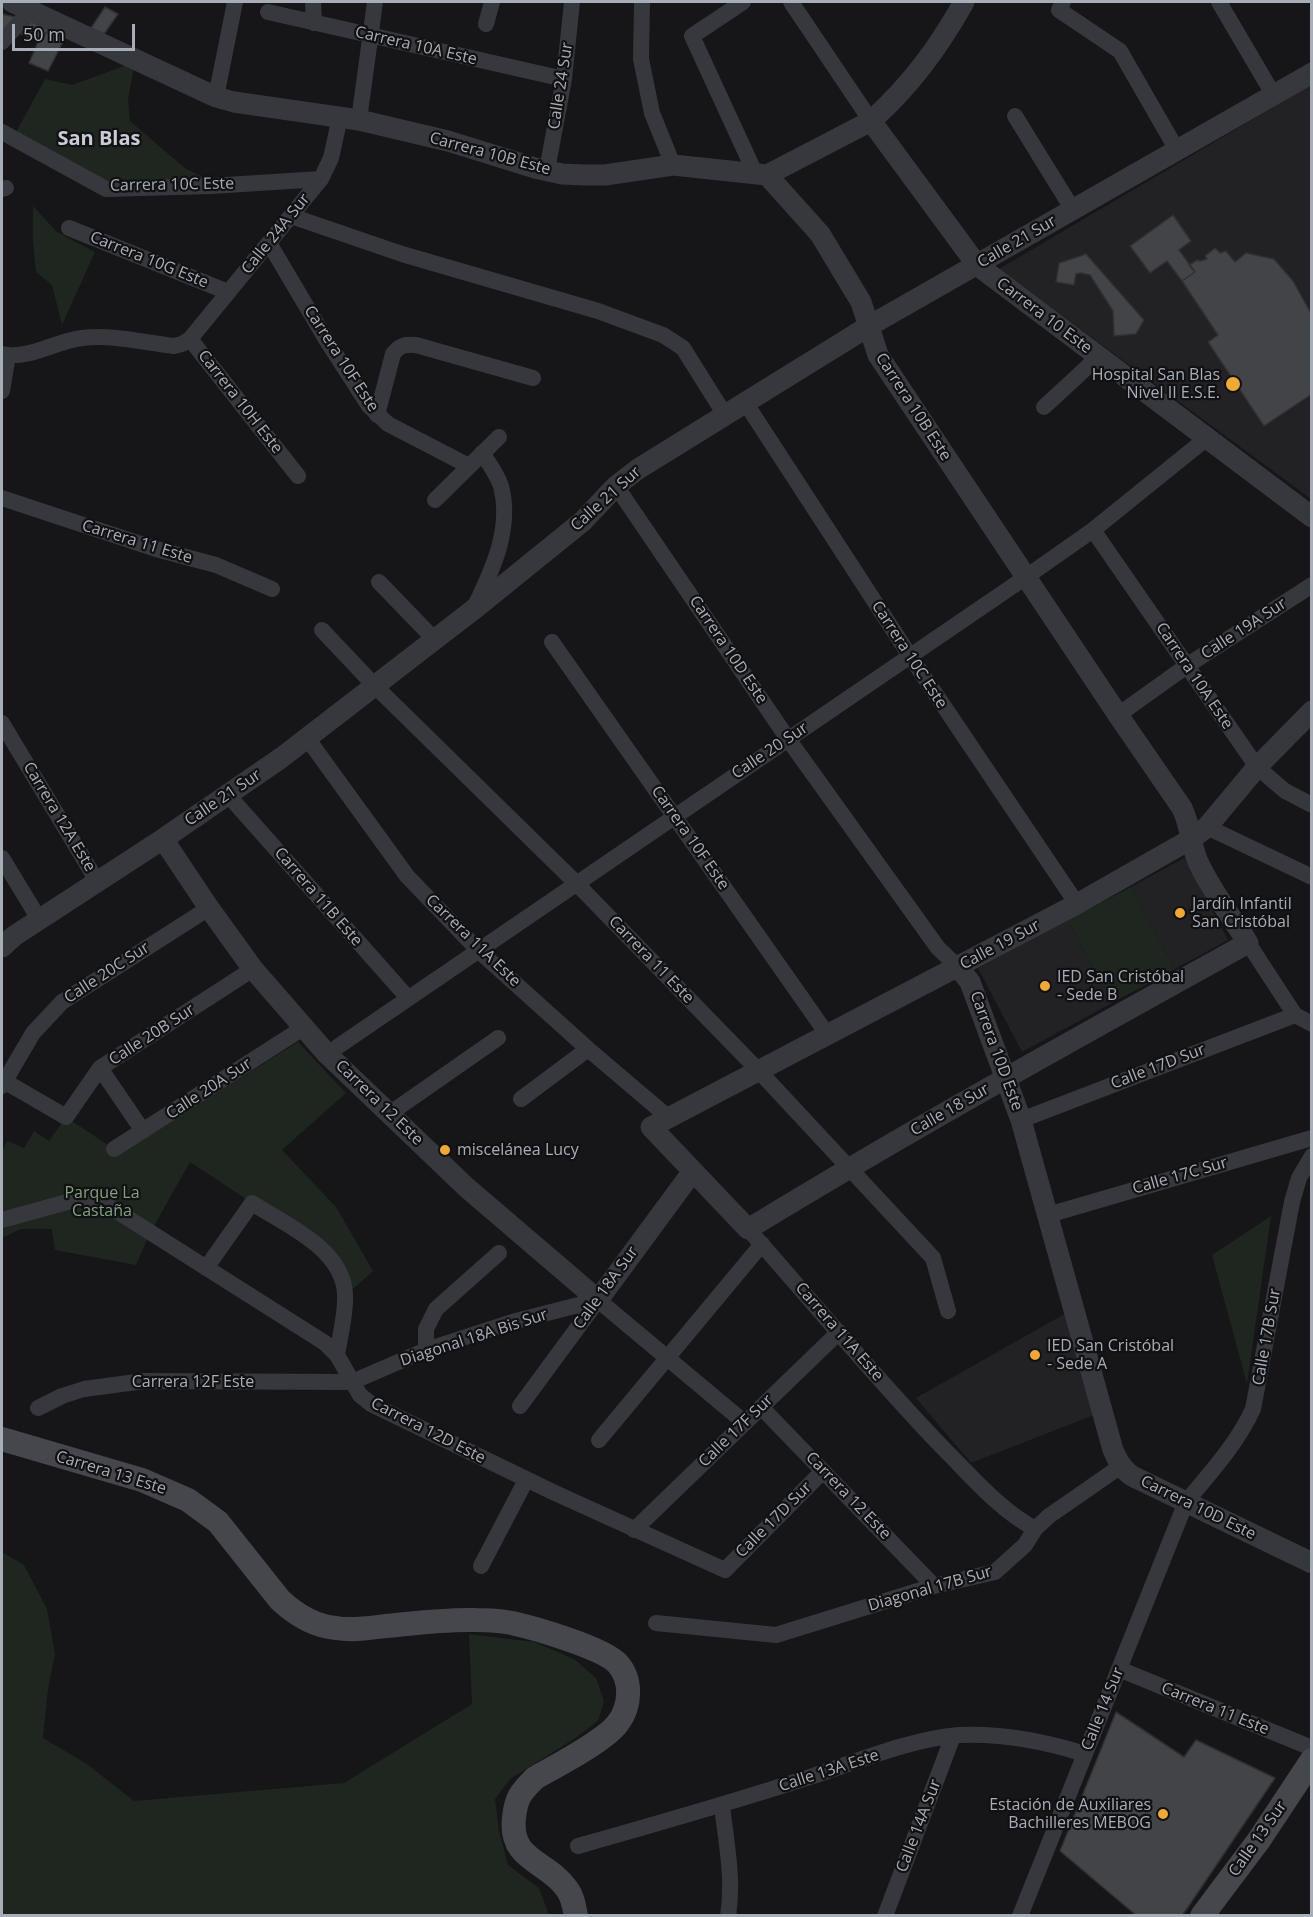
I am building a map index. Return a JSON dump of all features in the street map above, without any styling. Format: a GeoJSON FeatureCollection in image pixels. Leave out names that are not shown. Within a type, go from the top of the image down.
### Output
{"type":"FeatureCollection","features":[{"type":"Feature","properties":{"kind":"main road","name":"Carrera 13 Este"},"geometry":{"type":"LineString","coordinates":[[2,1439],[142,1480],[188,1500],[218,1522],[289,1609],[311,1622],[347,1629],[456,1620],[492,1620],[514,1623],[603,1653],[617,1664],[625,1678],[628,1695],[627,1703],[616,1726],[597,1741],[535,1778],[513,1806],[514,1832],[520,1848],[527,1857],[564,1884],[572,1898],[576,1916]]}},
{"type":"Feature","properties":{"kind":"main road","name":"Calle 13 Sur"},"geometry":{"type":"LineString","coordinates":[[1202,1916],[1259,1840],[1311,1760]]}},
{"type":"Feature","properties":{"kind":"street"},"geometry":{"type":"LineString","coordinates":[[216,97],[236,2]]}},
{"type":"Feature","properties":{"kind":"street"},"geometry":{"type":"LineString","coordinates":[[313,2],[314,23]]}},
{"type":"Feature","properties":{"kind":"street","name":"Calle 24A Sur"},"geometry":{"type":"LineString","coordinates":[[190,339],[321,179],[350,119],[370,36],[375,2]]}},
{"type":"Feature","properties":{"kind":"street"},"geometry":{"type":"LineString","coordinates":[[486,24],[492,2]]}},
{"type":"Feature","properties":{"kind":"street","name":"Calle 24 Sur"},"geometry":{"type":"LineString","coordinates":[[547,170],[564,79],[572,2]]}},
{"type":"Feature","properties":{"kind":"street"},"geometry":{"type":"LineString","coordinates":[[642,2],[641,59],[652,113],[673,165]]}},
{"type":"Feature","properties":{"kind":"street"},"geometry":{"type":"LineString","coordinates":[[743,2],[692,36],[762,175],[871,121],[901,93],[926,64],[964,2]]}},
{"type":"Feature","properties":{"kind":"street","name":"Carrera 10 Este"},"geometry":{"type":"LineString","coordinates":[[791,2],[871,121],[978,266],[1311,517]]}},
{"type":"Feature","properties":{"kind":"street"},"geometry":{"type":"LineString","coordinates":[[1219,2],[1273,94]]}},
{"type":"Feature","properties":{"kind":"street"},"geometry":{"type":"LineString","coordinates":[[2,42],[22,6]]}},
{"type":"Feature","properties":{"kind":"street","name":"Carrera 10B Este"},"geometry":{"type":"LineString","coordinates":[[22,6],[216,97],[234,102],[350,119],[448,141],[547,170],[604,175],[673,165],[762,175],[820,234],[861,303],[878,355],[1182,808],[1190,824],[1199,833],[1204,874],[1295,1015],[1311,1024]]}},
{"type":"Feature","properties":{"kind":"street"},"geometry":{"type":"LineString","coordinates":[[1061,6],[1120,51],[1177,150]]}},
{"type":"Feature","properties":{"kind":"street","name":"Carrera 10A Este"},"geometry":{"type":"LineString","coordinates":[[268,12],[564,79]]}},
{"type":"Feature","properties":{"kind":"street","name":"Calle 21 Sur"},"geometry":{"type":"LineString","coordinates":[[2,947],[39,919],[164,839],[307,738],[435,640],[583,521],[616,486],[638,469],[869,326],[978,266],[1311,73]]}},
{"type":"Feature","properties":{"kind":"street"},"geometry":{"type":"LineString","coordinates":[[1015,116],[1073,210]]}},
{"type":"Feature","properties":{"kind":"street","name":"Carrera 10C Este"},"geometry":{"type":"LineString","coordinates":[[2,132],[106,189],[211,186],[321,179]]}},
{"type":"Feature","properties":{"kind":"street"},"geometry":{"type":"LineString","coordinates":[[291,216],[402,254],[598,311],[663,335],[683,348],[725,415]]}},
{"type":"Feature","properties":{"kind":"street","name":"Carrera 10G Este"},"geometry":{"type":"LineString","coordinates":[[69,228],[228,292]]}},
{"type":"Feature","properties":{"kind":"street","name":"Carrera 10F Este"},"geometry":{"type":"LineString","coordinates":[[269,243],[327,341],[377,415],[396,428],[469,466]]}},
{"type":"Feature","properties":{"kind":"street","name":"Carrera 10H Este"},"geometry":{"type":"LineString","coordinates":[[5,354],[37,352],[85,337],[174,346],[190,339],[298,476]]}},
{"type":"Feature","properties":{"kind":"street"},"geometry":{"type":"LineString","coordinates":[[377,415],[393,354],[398,347],[405,344],[416,345],[533,378]]}},
{"type":"Feature","properties":{"kind":"street"},"geometry":{"type":"LineString","coordinates":[[2,391],[5,354]]}},
{"type":"Feature","properties":{"kind":"street"},"geometry":{"type":"LineString","coordinates":[[1044,407],[1098,357]]}},
{"type":"Feature","properties":{"kind":"street","name":"Carrera 10C Este"},"geometry":{"type":"LineString","coordinates":[[745,402],[910,656],[1077,904]]}},
{"type":"Feature","properties":{"kind":"street"},"geometry":{"type":"LineString","coordinates":[[435,500],[499,437]]}},
{"type":"Feature","properties":{"kind":"street","name":"Calle 20 Sur"},"geometry":{"type":"LineString","coordinates":[[327,1054],[1026,577],[1093,530],[1207,438]]}},
{"type":"Feature","properties":{"kind":"street"},"geometry":{"type":"LineString","coordinates":[[473,610],[497,560],[501,543],[504,502],[500,484],[482,453]]}},
{"type":"Feature","properties":{"kind":"street","name":"Carrera 10D Este"},"geometry":{"type":"LineString","coordinates":[[616,486],[788,739],[938,948],[970,982],[1021,1120],[1113,1450],[1121,1466],[1132,1476],[1311,1563]]}},
{"type":"Feature","properties":{"kind":"street","name":"Carrera 11 Este"},"geometry":{"type":"LineString","coordinates":[[2,498],[147,546],[216,565],[272,588]]}},
{"type":"Feature","properties":{"kind":"street","name":"Carrera 10A Este"},"geometry":{"type":"LineString","coordinates":[[1093,530],[1257,767],[1285,791],[1311,805]]}},
{"type":"Feature","properties":{"kind":"street"},"geometry":{"type":"LineString","coordinates":[[379,582],[435,640]]}},
{"type":"Feature","properties":{"kind":"street","name":"Calle 19A Sur"},"geometry":{"type":"LineString","coordinates":[[1118,715],[1188,665],[1311,585]]}},
{"type":"Feature","properties":{"kind":"street","name":"Carrera 11 Este"},"geometry":{"type":"LineString","coordinates":[[322,630],[374,685],[576,883],[758,1070],[933,1258],[948,1311]]}},
{"type":"Feature","properties":{"kind":"street","name":"Carrera 10F Este"},"geometry":{"type":"LineString","coordinates":[[552,642],[827,1034]]}},
{"type":"Feature","properties":{"kind":"street","name":"Carrera 12A Este"},"geometry":{"type":"LineString","coordinates":[[2,723],[97,881]]}},
{"type":"Feature","properties":{"kind":"street","name":"Calle 19 Sur"},"geometry":{"type":"LineString","coordinates":[[660,1122],[1077,904],[1199,833],[1257,767],[1307,723]]}},
{"type":"Feature","properties":{"kind":"street","name":"Carrera 11A Este"},"geometry":{"type":"LineString","coordinates":[[307,738],[407,876],[478,950],[588,1049],[660,1122],[693,1171],[755,1237],[909,1412],[1010,1514],[1035,1529]]}},
{"type":"Feature","properties":{"kind":"street","name":"Carrera 11B Este"},"geometry":{"type":"LineString","coordinates":[[228,795],[408,998]]}},
{"type":"Feature","properties":{"kind":"street"},"geometry":{"type":"LineString","coordinates":[[1199,833],[1311,877]]}},
{"type":"Feature","properties":{"kind":"street","name":"Carrera 12 Este"},"geometry":{"type":"LineString","coordinates":[[164,839],[209,908],[253,969],[327,1054],[466,1188],[745,1423]]}},
{"type":"Feature","properties":{"kind":"street"},"geometry":{"type":"LineString","coordinates":[[2,858],[39,919]]}},
{"type":"Feature","properties":{"kind":"street","name":"Calle 20C Sur"},"geometry":{"type":"LineString","coordinates":[[3,1084],[33,1033],[62,1002],[209,908]]}},
{"type":"Feature","properties":{"kind":"street","name":"Calle 18 Sur"},"geometry":{"type":"LineString","coordinates":[[599,1440],[668,1358],[755,1237],[849,1168],[1248,943]]}},
{"type":"Feature","properties":{"kind":"street","name":"Calle 20B Sur"},"geometry":{"type":"LineString","coordinates":[[3,1084],[66,1117],[100,1068],[253,969]]}},
{"type":"Feature","properties":{"kind":"street","name":"Calle 17D Sur"},"geometry":{"type":"LineString","coordinates":[[1021,1120],[1295,1015]]}},
{"type":"Feature","properties":{"kind":"street","name":"Calle 20A Sur"},"geometry":{"type":"LineString","coordinates":[[114,1149],[303,1028]]}},
{"type":"Feature","properties":{"kind":"street"},"geometry":{"type":"LineString","coordinates":[[389,1114],[498,1038]]}},
{"type":"Feature","properties":{"kind":"street"},"geometry":{"type":"LineString","coordinates":[[521,1099],[588,1049]]}},
{"type":"Feature","properties":{"kind":"street"},"geometry":{"type":"LineString","coordinates":[[100,1068],[142,1131]]}},
{"type":"Feature","properties":{"kind":"street","name":"Calle 17C Sur"},"geometry":{"type":"LineString","coordinates":[[1048,1215],[1311,1138]]}},
{"type":"Feature","properties":{"kind":"street","name":"Calle 17B Sur"},"geometry":{"type":"LineString","coordinates":[[1186,1502],[1229,1450],[1253,1409],[1292,1202],[1299,1178],[1311,1156]]}},
{"type":"Feature","properties":{"kind":"street","name":"Calle 18A Sur"},"geometry":{"type":"LineString","coordinates":[[520,1406],[693,1171]]}},
{"type":"Feature","properties":{"kind":"street","name":"Carrera 12D Este"},"geometry":{"type":"LineString","coordinates":[[2,1220],[69,1200],[96,1200],[112,1207],[325,1343],[337,1355],[360,1395],[371,1404],[526,1480],[725,1570]]}},
{"type":"Feature","properties":{"kind":"street"},"geometry":{"type":"LineString","coordinates":[[207,1268],[252,1203],[317,1245],[325,1251],[337,1267],[345,1296],[337,1355]]}},
{"type":"Feature","properties":{"kind":"street"},"geometry":{"type":"LineString","coordinates":[[426,1350],[426,1329],[436,1310],[499,1253]]}},
{"type":"Feature","properties":{"kind":"street","name":"Diagonal 18A Bis Sur"},"geometry":{"type":"LineString","coordinates":[[352,1383],[426,1350],[512,1322],[598,1300]]}},
{"type":"Feature","properties":{"kind":"street","name":"Calle 17F Sur"},"geometry":{"type":"LineString","coordinates":[[634,1530],[839,1332]]}},
{"type":"Feature","properties":{"kind":"street","name":"Carrera 12F Este"},"geometry":{"type":"LineString","coordinates":[[38,1408],[62,1396],[84,1389],[144,1381],[352,1383]]}},
{"type":"Feature","properties":{"kind":"street","name":"Carrera 12 Este"},"geometry":{"type":"LineString","coordinates":[[761,1407],[934,1586]]}},
{"type":"Feature","properties":{"kind":"street","name":"Diagonal 17B Sur"},"geometry":{"type":"LineString","coordinates":[[656,1623],[776,1635],[934,1586],[995,1572],[1025,1545],[1035,1529],[1049,1516],[1121,1466]]}},
{"type":"Feature","properties":{"kind":"street","name":"Calle 17D Sur"},"geometry":{"type":"LineString","coordinates":[[725,1570],[823,1471]]}},
{"type":"Feature","properties":{"kind":"street"},"geometry":{"type":"LineString","coordinates":[[481,1566],[526,1480]]}},
{"type":"Feature","properties":{"kind":"street","name":"Calle 14 Sur"},"geometry":{"type":"LineString","coordinates":[[1020,1916],[1186,1502]]}},
{"type":"Feature","properties":{"kind":"street","name":"Carrera 11 Este"},"geometry":{"type":"LineString","coordinates":[[1119,1669],[1311,1748]]}},
{"type":"Feature","properties":{"kind":"street","name":"Calle 13A Este"},"geometry":{"type":"LineString","coordinates":[[578,1846],[722,1806],[913,1744],[953,1736],[1016,1737],[1056,1745],[1084,1754]]}},
{"type":"Feature","properties":{"kind":"street","name":"Calle 14A Sur"},"geometry":{"type":"LineString","coordinates":[[885,1916],[953,1736]]}},
{"type":"Feature","properties":{"kind":"street"},"geometry":{"type":"LineString","coordinates":[[722,1806],[730,1894],[728,1916]]}},
{"type":"Feature","properties":{"kind":"shaded area","name":"Hospital San Blas Nivel II E.S.E."},"geometry":{"type":"Polygon","coordinates":[[[1311,85],[1311,499],[999,269],[1311,85]]]}},
{"type":"Feature","properties":{"kind":"shaded area","name":"Jardín Infantil San Cristóbal"},"geometry":{"type":"Polygon","coordinates":[[[1184,858],[1228,940],[1175,969],[1131,887],[1184,858]]]}},
{"type":"Feature","properties":{"kind":"shaded area","name":"IED San Cristóbal - Sede B"},"geometry":{"type":"Polygon","coordinates":[[[1068,920],[1112,1003],[1022,1052],[978,968],[1068,920]]]}},
{"type":"Feature","properties":{"kind":"shaded area","name":"IED San Cristóbal - Sede A"},"geometry":{"type":"Polygon","coordinates":[[[1068,1312],[1094,1415],[971,1463],[916,1398],[1068,1312]]]}},
{"type":"Feature","properties":{"kind":"green space"},"geometry":{"type":"Polygon","coordinates":[[[135,62],[128,99],[130,121],[186,169],[212,181],[100,182],[14,136],[45,79],[72,85],[135,62]]]}},
{"type":"Feature","properties":{"kind":"green space"},"geometry":{"type":"Polygon","coordinates":[[[33,206],[57,232],[95,252],[62,325],[52,285],[36,272],[33,206]]]}},
{"type":"Feature","properties":{"kind":"green space"},"geometry":{"type":"Polygon","coordinates":[[[1131,887],[1175,969],[1112,1003],[1068,920],[1131,887]]]}},
{"type":"Feature","properties":{"kind":"green space","name":"Parque La Castaña"},"geometry":{"type":"Polygon","coordinates":[[[298,1042],[346,1093],[282,1150],[336,1207],[373,1271],[345,1296],[337,1267],[252,1203],[190,1162],[150,1233],[136,1265],[55,1250],[52,1229],[21,1229],[2,1238],[2,1152],[7,1141],[24,1148],[34,1131],[49,1141],[66,1117],[114,1149],[124,1151],[298,1042]]]}},
{"type":"Feature","properties":{"kind":"green space"},"geometry":{"type":"Polygon","coordinates":[[[1271,1216],[1247,1384],[1212,1255],[1271,1216]]]}},
{"type":"Feature","properties":{"kind":"green space"},"geometry":{"type":"Polygon","coordinates":[[[2,1552],[24,1565],[47,1609],[55,1654],[48,1689],[43,1738],[87,1764],[134,1801],[344,1783],[472,1704],[469,1634],[534,1642],[574,1659],[596,1678],[604,1701],[598,1721],[574,1739],[510,1779],[495,1799],[499,1831],[508,1865],[539,1888],[549,1915],[2,1915],[2,1552]]]}},
{"type":"Feature","properties":{"kind":"building"},"geometry":{"type":"Polygon","coordinates":[[[105,7],[118,14],[104,34],[91,28],[105,7]]]}},
{"type":"Feature","properties":{"kind":"building"},"geometry":{"type":"Polygon","coordinates":[[[2,14],[15,17],[2,33],[2,14]]]}},
{"type":"Feature","properties":{"kind":"building"},"geometry":{"type":"Polygon","coordinates":[[[32,20],[50,29],[38,42],[21,34],[32,20]]]}},
{"type":"Feature","properties":{"kind":"building"},"geometry":{"type":"Polygon","coordinates":[[[50,29],[66,36],[48,71],[29,63],[38,42],[50,29]]]}},
{"type":"Feature","properties":{"kind":"building"},"geometry":{"type":"Polygon","coordinates":[[[1173,215],[1191,241],[1179,250],[1195,272],[1182,281],[1167,261],[1150,273],[1130,246],[1173,215]]]}},
{"type":"Feature","properties":{"kind":"building"},"geometry":{"type":"Polygon","coordinates":[[[1215,248],[1220,253],[1226,251],[1235,262],[1246,253],[1274,259],[1293,281],[1312,315],[1312,394],[1264,426],[1208,342],[1218,335],[1182,281],[1195,272],[1189,265],[1197,260],[1207,259],[1205,256],[1215,248]]]}},
{"type":"Feature","properties":{"kind":"building"},"geometry":{"type":"Polygon","coordinates":[[[1086,254],[1144,320],[1136,334],[1114,336],[1113,311],[1090,275],[1076,274],[1074,285],[1056,282],[1059,263],[1086,254]]]}},
{"type":"Feature","properties":{"kind":"building","name":"Estación de Auxiliares Bachilleres MEBOG"},"geometry":{"type":"Polygon","coordinates":[[[1116,1712],[1184,1757],[1196,1740],[1275,1778],[1182,1916],[1137,1916],[1060,1851],[1116,1712]]]}},
{"type":"Feature","properties":{"kind":"place","name":"Hospital San Blas Nivel II E.S.E."},"geometry":{"type":"Point","coordinates":[1233,384]}},
{"type":"Feature","properties":{"kind":"place","name":"Jardín Infantil San Cristóbal"},"geometry":{"type":"Point","coordinates":[1180,913]}},
{"type":"Feature","properties":{"kind":"place","name":"IED San Cristóbal - Sede B"},"geometry":{"type":"Point","coordinates":[1045,986]}},
{"type":"Feature","properties":{"kind":"place","name":"miscelánea Lucy"},"geometry":{"type":"Point","coordinates":[445,1150]}},
{"type":"Feature","properties":{"kind":"place","name":"IED San Cristóbal - Sede A"},"geometry":{"type":"Point","coordinates":[1035,1355]}},
{"type":"Feature","properties":{"kind":"place","name":"Estación de Auxiliares Bachilleres MEBOG"},"geometry":{"type":"Point","coordinates":[1163,1814]}},
{"type":"Feature","properties":{"kind":"district","name":"San Blas"},"geometry":{"type":"Point","coordinates":[99,139]}}]}
